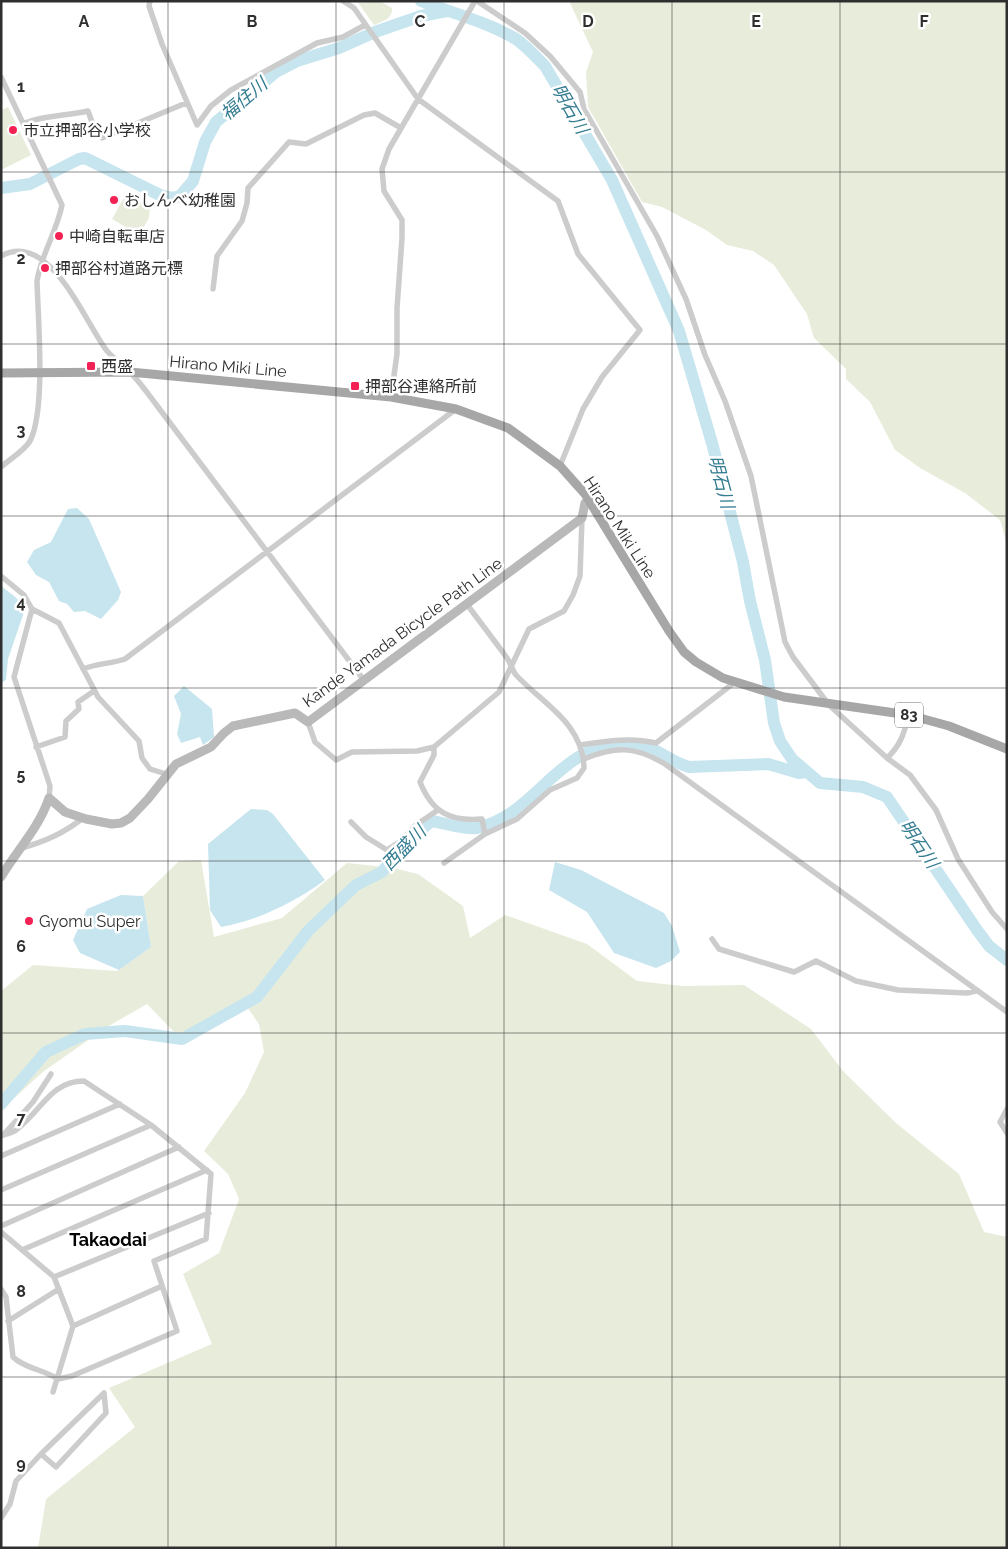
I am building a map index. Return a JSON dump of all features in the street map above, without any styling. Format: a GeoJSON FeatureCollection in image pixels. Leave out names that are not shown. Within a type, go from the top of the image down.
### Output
{"type":"FeatureCollection","features":[{"type":"Feature","properties":{"kind":"main road","name":"Hirano Miki Line"},"geometry":{"type":"LineString","coordinates":[[1,373],[130,372],[391,397],[456,409],[508,428],[560,466],[585,498],[668,631],[684,652],[696,662],[723,678],[754,688],[806,701],[909,715],[949,726],[1007,749]]}},
{"type":"Feature","properties":{"kind":"main road"},"geometry":{"type":"LineString","coordinates":[[582,518],[585,498]]}},
{"type":"Feature","properties":{"kind":"main road","name":"Kande Yamada Bicycle Path Line"},"geometry":{"type":"LineString","coordinates":[[49,798],[65,812],[83,818],[112,824],[130,818],[176,764],[211,747],[233,726],[295,712],[308,722],[582,518]]}},
{"type":"Feature","properties":{"kind":"main road"},"geometry":{"type":"LineString","coordinates":[[1,877],[45,811],[49,798]]}},
{"type":"Feature","properties":{"kind":"street"},"geometry":{"type":"LineString","coordinates":[[150,1],[149,6],[162,44],[197,125],[211,106],[231,90],[267,72],[310,46],[343,37],[365,25]]}},
{"type":"Feature","properties":{"kind":"street"},"geometry":{"type":"LineString","coordinates":[[343,1],[354,8],[418,98],[558,201],[578,254],[640,330],[602,377],[582,409],[560,466]]}},
{"type":"Feature","properties":{"kind":"street"},"geometry":{"type":"LineString","coordinates":[[391,397],[397,354],[396,319],[402,220],[384,191],[382,169],[389,149],[476,1],[525,33],[550,56],[580,92],[584,109],[657,236],[686,299],[751,476],[786,642],[793,657],[829,705],[887,758],[910,775],[936,810],[958,859],[992,912],[1007,929]]}},
{"type":"Feature","properties":{"kind":"street"},"geometry":{"type":"LineString","coordinates":[[1,76],[52,180],[62,205],[44,260],[38,269],[39,372],[37,423],[29,443],[1,467]]}},
{"type":"Feature","properties":{"kind":"street"},"geometry":{"type":"LineString","coordinates":[[25,123],[38,118],[69,116],[88,111],[96,133],[102,138],[186,103]]}},
{"type":"Feature","properties":{"kind":"street"},"geometry":{"type":"LineString","coordinates":[[213,289],[217,256],[242,221],[247,203],[248,188],[289,142],[306,144],[364,115],[375,113],[402,128]]}},
{"type":"Feature","properties":{"kind":"street"},"geometry":{"type":"LineString","coordinates":[[1,256],[18,250],[44,260],[70,291],[106,350],[130,372],[363,680]]}},
{"type":"Feature","properties":{"kind":"street"},"geometry":{"type":"LineString","coordinates":[[83,669],[101,662],[114,662],[125,659],[456,409]]}},
{"type":"Feature","properties":{"kind":"street"},"geometry":{"type":"LineString","coordinates":[[308,722],[315,742],[336,760],[352,752],[417,751],[434,747],[499,692],[529,629],[564,611],[573,595],[580,576],[582,518]]}},
{"type":"Feature","properties":{"kind":"street"},"geometry":{"type":"LineString","coordinates":[[1,576],[24,595],[32,609],[59,623],[94,691],[139,741],[142,758],[150,769],[166,774]]}},
{"type":"Feature","properties":{"kind":"street"},"geometry":{"type":"LineString","coordinates":[[444,863],[485,834],[517,819],[550,790],[577,778],[584,768],[584,759],[580,746],[570,726],[554,708],[515,674],[466,603]]}},
{"type":"Feature","properties":{"kind":"street"},"geometry":{"type":"LineString","coordinates":[[32,609],[14,677],[50,786],[49,798]]}},
{"type":"Feature","properties":{"kind":"street"},"geometry":{"type":"LineString","coordinates":[[580,746],[609,740],[640,739],[656,743],[735,682]]}},
{"type":"Feature","properties":{"kind":"street"},"geometry":{"type":"LineString","coordinates":[[36,747],[65,737],[66,721],[80,709],[78,702],[94,691]]}},
{"type":"Feature","properties":{"kind":"street"},"geometry":{"type":"LineString","coordinates":[[887,758],[897,749],[902,740],[909,715]]}},
{"type":"Feature","properties":{"kind":"street"},"geometry":{"type":"LineString","coordinates":[[434,747],[434,755],[420,782],[438,810],[448,817],[482,819],[485,834]]}},
{"type":"Feature","properties":{"kind":"street"},"geometry":{"type":"LineString","coordinates":[[584,759],[597,754],[633,749],[652,756],[751,824],[1007,1012]]}},
{"type":"Feature","properties":{"kind":"street"},"geometry":{"type":"LineString","coordinates":[[351,822],[366,837],[387,850],[401,841],[416,825],[438,810]]}},
{"type":"Feature","properties":{"kind":"street"},"geometry":{"type":"LineString","coordinates":[[22,848],[54,838],[83,818]]}},
{"type":"Feature","properties":{"kind":"street"},"geometry":{"type":"LineString","coordinates":[[712,939],[719,949],[794,972],[816,961],[856,981],[898,990],[967,993],[976,991]]}},
{"type":"Feature","properties":{"kind":"street"},"geometry":{"type":"LineString","coordinates":[[2,1135],[33,1102],[51,1074]]}},
{"type":"Feature","properties":{"kind":"street"},"geometry":{"type":"LineString","coordinates":[[1,1289],[6,1297],[13,1357],[17,1361],[58,1379],[72,1376],[177,1331],[154,1261],[206,1239],[211,1174],[151,1125],[84,1081],[74,1081],[61,1085],[15,1131],[2,1135]]}},
{"type":"Feature","properties":{"kind":"street"},"geometry":{"type":"LineString","coordinates":[[1,1156],[120,1104]]}},
{"type":"Feature","properties":{"kind":"street"},"geometry":{"type":"LineString","coordinates":[[1007,1109],[1000,1122],[1007,1133]]}},
{"type":"Feature","properties":{"kind":"street"},"geometry":{"type":"LineString","coordinates":[[1,1190],[151,1125]]}},
{"type":"Feature","properties":{"kind":"street"},"geometry":{"type":"LineString","coordinates":[[1,1226],[179,1147]]}},
{"type":"Feature","properties":{"kind":"street"},"geometry":{"type":"LineString","coordinates":[[22,1250],[207,1170]]}},
{"type":"Feature","properties":{"kind":"street"},"geometry":{"type":"LineString","coordinates":[[54,1277],[209,1213]]}},
{"type":"Feature","properties":{"kind":"street"},"geometry":{"type":"LineString","coordinates":[[1,1232],[54,1277],[73,1326],[53,1392]]}},
{"type":"Feature","properties":{"kind":"street"},"geometry":{"type":"LineString","coordinates":[[73,1326],[162,1286]]}},
{"type":"Feature","properties":{"kind":"street"},"geometry":{"type":"LineString","coordinates":[[8,1321],[59,1289]]}},
{"type":"Feature","properties":{"kind":"street"},"geometry":{"type":"LineString","coordinates":[[1,1518],[10,1504],[16,1481],[40,1454],[88,1406],[104,1393],[106,1413],[56,1467],[40,1454]]}},
{"type":"Feature","properties":{"kind":"green space"},"geometry":{"type":"Polygon","coordinates":[[[357,1],[380,1],[392,8],[391,15],[374,25],[357,1]]]}},
{"type":"Feature","properties":{"kind":"green space"},"geometry":{"type":"Polygon","coordinates":[[[569,1],[1007,1],[1007,544],[1000,520],[965,493],[920,468],[895,450],[870,402],[846,379],[846,369],[814,338],[807,314],[774,265],[753,251],[727,245],[706,230],[662,207],[642,202],[588,107],[586,72],[593,52],[569,1]]]}},
{"type":"Feature","properties":{"kind":"green space"},"geometry":{"type":"Polygon","coordinates":[[[8,107],[31,155],[1,170],[1,110],[8,107]]]}},
{"type":"Feature","properties":{"kind":"green space"},"geometry":{"type":"Polygon","coordinates":[[[123,199],[134,199],[150,207],[149,218],[139,235],[112,219],[123,199]]]}},
{"type":"Feature","properties":{"kind":"green space"},"geometry":{"type":"Polygon","coordinates":[[[201,860],[214,937],[282,918],[347,863],[393,868],[418,874],[463,906],[470,938],[505,915],[587,944],[637,981],[683,986],[744,985],[811,1029],[843,1071],[896,1123],[959,1174],[984,1232],[1007,1237],[1007,1548],[38,1548],[46,1499],[135,1427],[109,1388],[212,1344],[183,1274],[219,1253],[239,1199],[228,1174],[204,1151],[245,1093],[264,1052],[259,1024],[247,1007],[178,1036],[147,1004],[107,1027],[44,1071],[1,1110],[1,991],[33,965],[117,971],[151,947],[143,896],[179,861],[201,860]]]}},
{"type":"Feature","properties":{"kind":"water"},"geometry":{"type":"Polygon","coordinates":[[[77,508],[89,519],[121,592],[118,600],[101,619],[85,611],[74,612],[67,604],[59,601],[49,582],[36,575],[27,562],[34,550],[51,542],[68,509],[77,508]]]}},
{"type":"Feature","properties":{"kind":"water"},"geometry":{"type":"Polygon","coordinates":[[[1,586],[22,605],[23,615],[8,659],[6,680],[1,683],[1,586]]]}},
{"type":"Feature","properties":{"kind":"water"},"geometry":{"type":"Polygon","coordinates":[[[184,686],[212,709],[214,737],[203,745],[200,737],[181,743],[177,734],[181,714],[174,696],[184,686]]]}},
{"type":"Feature","properties":{"kind":"water"},"geometry":{"type":"Polygon","coordinates":[[[251,809],[267,810],[273,814],[325,880],[275,910],[221,927],[210,910],[208,844],[251,809]]]}},
{"type":"Feature","properties":{"kind":"water"},"geometry":{"type":"Polygon","coordinates":[[[555,862],[581,870],[664,913],[672,926],[680,952],[671,961],[656,968],[614,953],[587,912],[549,890],[555,862]]]}},
{"type":"Feature","properties":{"kind":"water"},"geometry":{"type":"Polygon","coordinates":[[[121,895],[143,896],[151,947],[119,970],[80,953],[73,940],[87,909],[121,895]]]}},
{"type":"Feature","properties":{"kind":"waterway","name":"明石川"},"geometry":{"type":"LineString","coordinates":[[421,1],[505,33],[527,48],[545,66],[612,180],[679,331],[712,443],[743,562],[750,601],[765,660],[774,723],[780,741],[792,759],[820,783],[863,787],[887,797],[977,930],[989,946],[1007,960]]}},
{"type":"Feature","properties":{"kind":"waterway","name":"福住川"},"geometry":{"type":"LineString","coordinates":[[1,188],[30,184],[79,159],[85,158],[162,196],[173,198],[180,196],[193,181],[205,142],[216,122],[276,72],[297,61],[339,48],[375,32],[421,16],[447,11]]}},
{"type":"Feature","properties":{"kind":"waterway","name":"西盛川"},"geometry":{"type":"LineString","coordinates":[[1,1104],[46,1052],[85,1034],[125,1031],[182,1039],[257,997],[308,931],[356,885],[382,872],[411,837],[432,821],[477,828],[499,820],[517,808],[567,765],[586,753],[607,746],[633,744],[647,747],[689,767],[768,764],[799,773],[806,772]]}},
{"type":"Feature","properties":{"kind":"place","name":"市立押部谷小学校"},"geometry":{"type":"Point","coordinates":[13,130]}},
{"type":"Feature","properties":{"kind":"place","name":"おしんべ幼稚園"},"geometry":{"type":"Point","coordinates":[114,200]}},
{"type":"Feature","properties":{"kind":"place","name":"中崎自転車店"},"geometry":{"type":"Point","coordinates":[59,236]}},
{"type":"Feature","properties":{"kind":"place","name":"押部谷村道路元標"},"geometry":{"type":"Point","coordinates":[45,268]}},
{"type":"Feature","properties":{"kind":"place","name":"西盛"},"geometry":{"type":"Point","coordinates":[91,366]}},
{"type":"Feature","properties":{"kind":"place","name":"押部谷連絡所前"},"geometry":{"type":"Point","coordinates":[355,386]}},
{"type":"Feature","properties":{"kind":"place","name":"Gyomu Super"},"geometry":{"type":"Point","coordinates":[29,921]}},
{"type":"Feature","properties":{"kind":"district","name":"Takaodai"},"geometry":{"type":"Point","coordinates":[108,1240]}}]}
